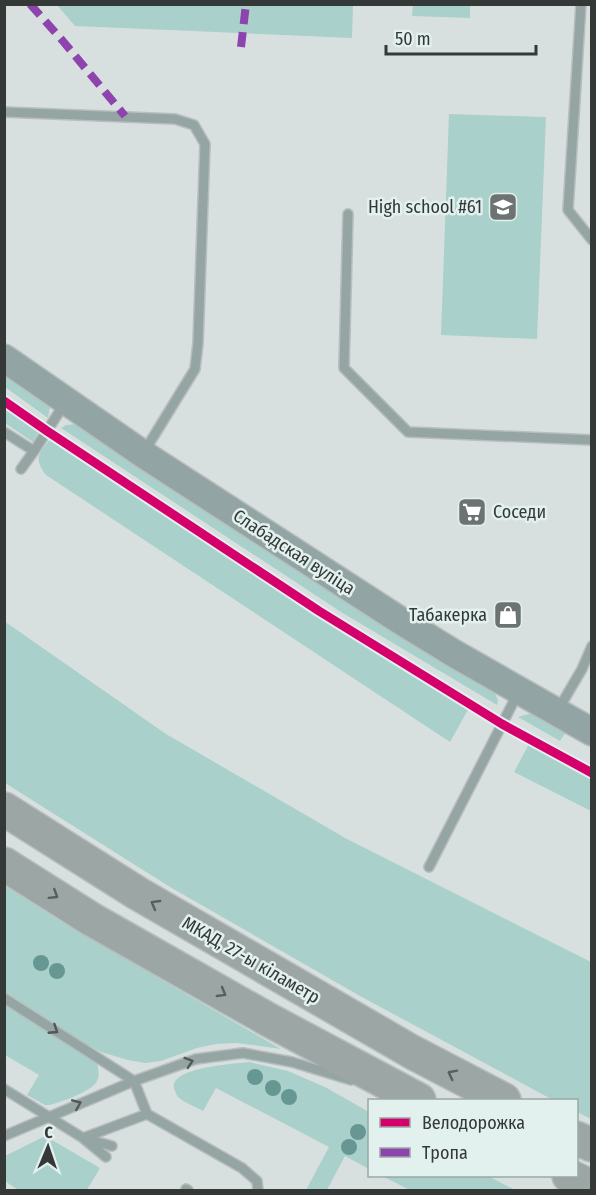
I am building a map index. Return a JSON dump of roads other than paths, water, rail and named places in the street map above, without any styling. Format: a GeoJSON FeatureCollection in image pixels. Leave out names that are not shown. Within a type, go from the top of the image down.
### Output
{"type":"FeatureCollection","features":[{"type":"Feature","properties":{"kind":"highway","name":"МКАД, 27-ы кіламетр"},"geometry":{"type":"LineString","coordinates":[[4,809],[137,893],[412,1052],[500,1099]]}},
{"type":"Feature","properties":{"kind":"highway"},"geometry":{"type":"LineString","coordinates":[[4,864],[100,924],[269,1020],[416,1099]]}},
{"type":"Feature","properties":{"kind":"highway"},"geometry":{"type":"LineString","coordinates":[[571,1177],[591,1187]]}},
{"type":"Feature","properties":{"kind":"main road","name":"Слабадская вуліца"},"geometry":{"type":"LineString","coordinates":[[4,358],[142,454],[398,619],[591,732]]}},
{"type":"Feature","properties":{"kind":"lane"},"geometry":{"type":"LineString","coordinates":[[581,4],[568,210],[591,240]]}},
{"type":"Feature","properties":{"kind":"lane"},"geometry":{"type":"LineString","coordinates":[[4,112],[175,118],[194,125],[205,144],[198,343],[195,369],[142,454]]}},
{"type":"Feature","properties":{"kind":"lane"},"geometry":{"type":"LineString","coordinates":[[348,214],[344,368],[408,432],[591,441]]}},
{"type":"Feature","properties":{"kind":"lane"},"geometry":{"type":"LineString","coordinates":[[21,469],[66,401]]}},
{"type":"Feature","properties":{"kind":"lane"},"geometry":{"type":"LineString","coordinates":[[4,432],[34,451]]}},
{"type":"Feature","properties":{"kind":"lane"},"geometry":{"type":"LineString","coordinates":[[556,712],[582,669],[591,646]]}},
{"type":"Feature","properties":{"kind":"lane"},"geometry":{"type":"LineString","coordinates":[[429,867],[519,691]]}},
{"type":"Feature","properties":{"kind":"lane"},"geometry":{"type":"LineString","coordinates":[[4,998],[134,1081],[147,1114],[242,1168],[257,1181],[258,1191]]}},
{"type":"Feature","properties":{"kind":"lane"},"geometry":{"type":"LineString","coordinates":[[4,1136],[134,1081],[196,1059],[243,1053],[292,1062],[360,1082]]}},
{"type":"Feature","properties":{"kind":"lane"},"geometry":{"type":"LineString","coordinates":[[371,1086],[415,1099]]}},
{"type":"Feature","properties":{"kind":"lane"},"geometry":{"type":"LineString","coordinates":[[4,1089],[83,1138],[106,1157]]}},
{"type":"Feature","properties":{"kind":"lane"},"geometry":{"type":"LineString","coordinates":[[83,1138],[147,1114]]}},
{"type":"Feature","properties":{"kind":"lane"},"geometry":{"type":"LineString","coordinates":[[83,1138],[112,1146]]}},
{"type":"Feature","properties":{"kind":"place","name":"High school #61"},"geometry":{"type":"Point","coordinates":[503,207]}},
{"type":"Feature","properties":{"kind":"place","name":"Соседи"},"geometry":{"type":"Point","coordinates":[472,512]}},
{"type":"Feature","properties":{"kind":"place","name":"Табакерка"},"geometry":{"type":"Point","coordinates":[508,615]}}]}
